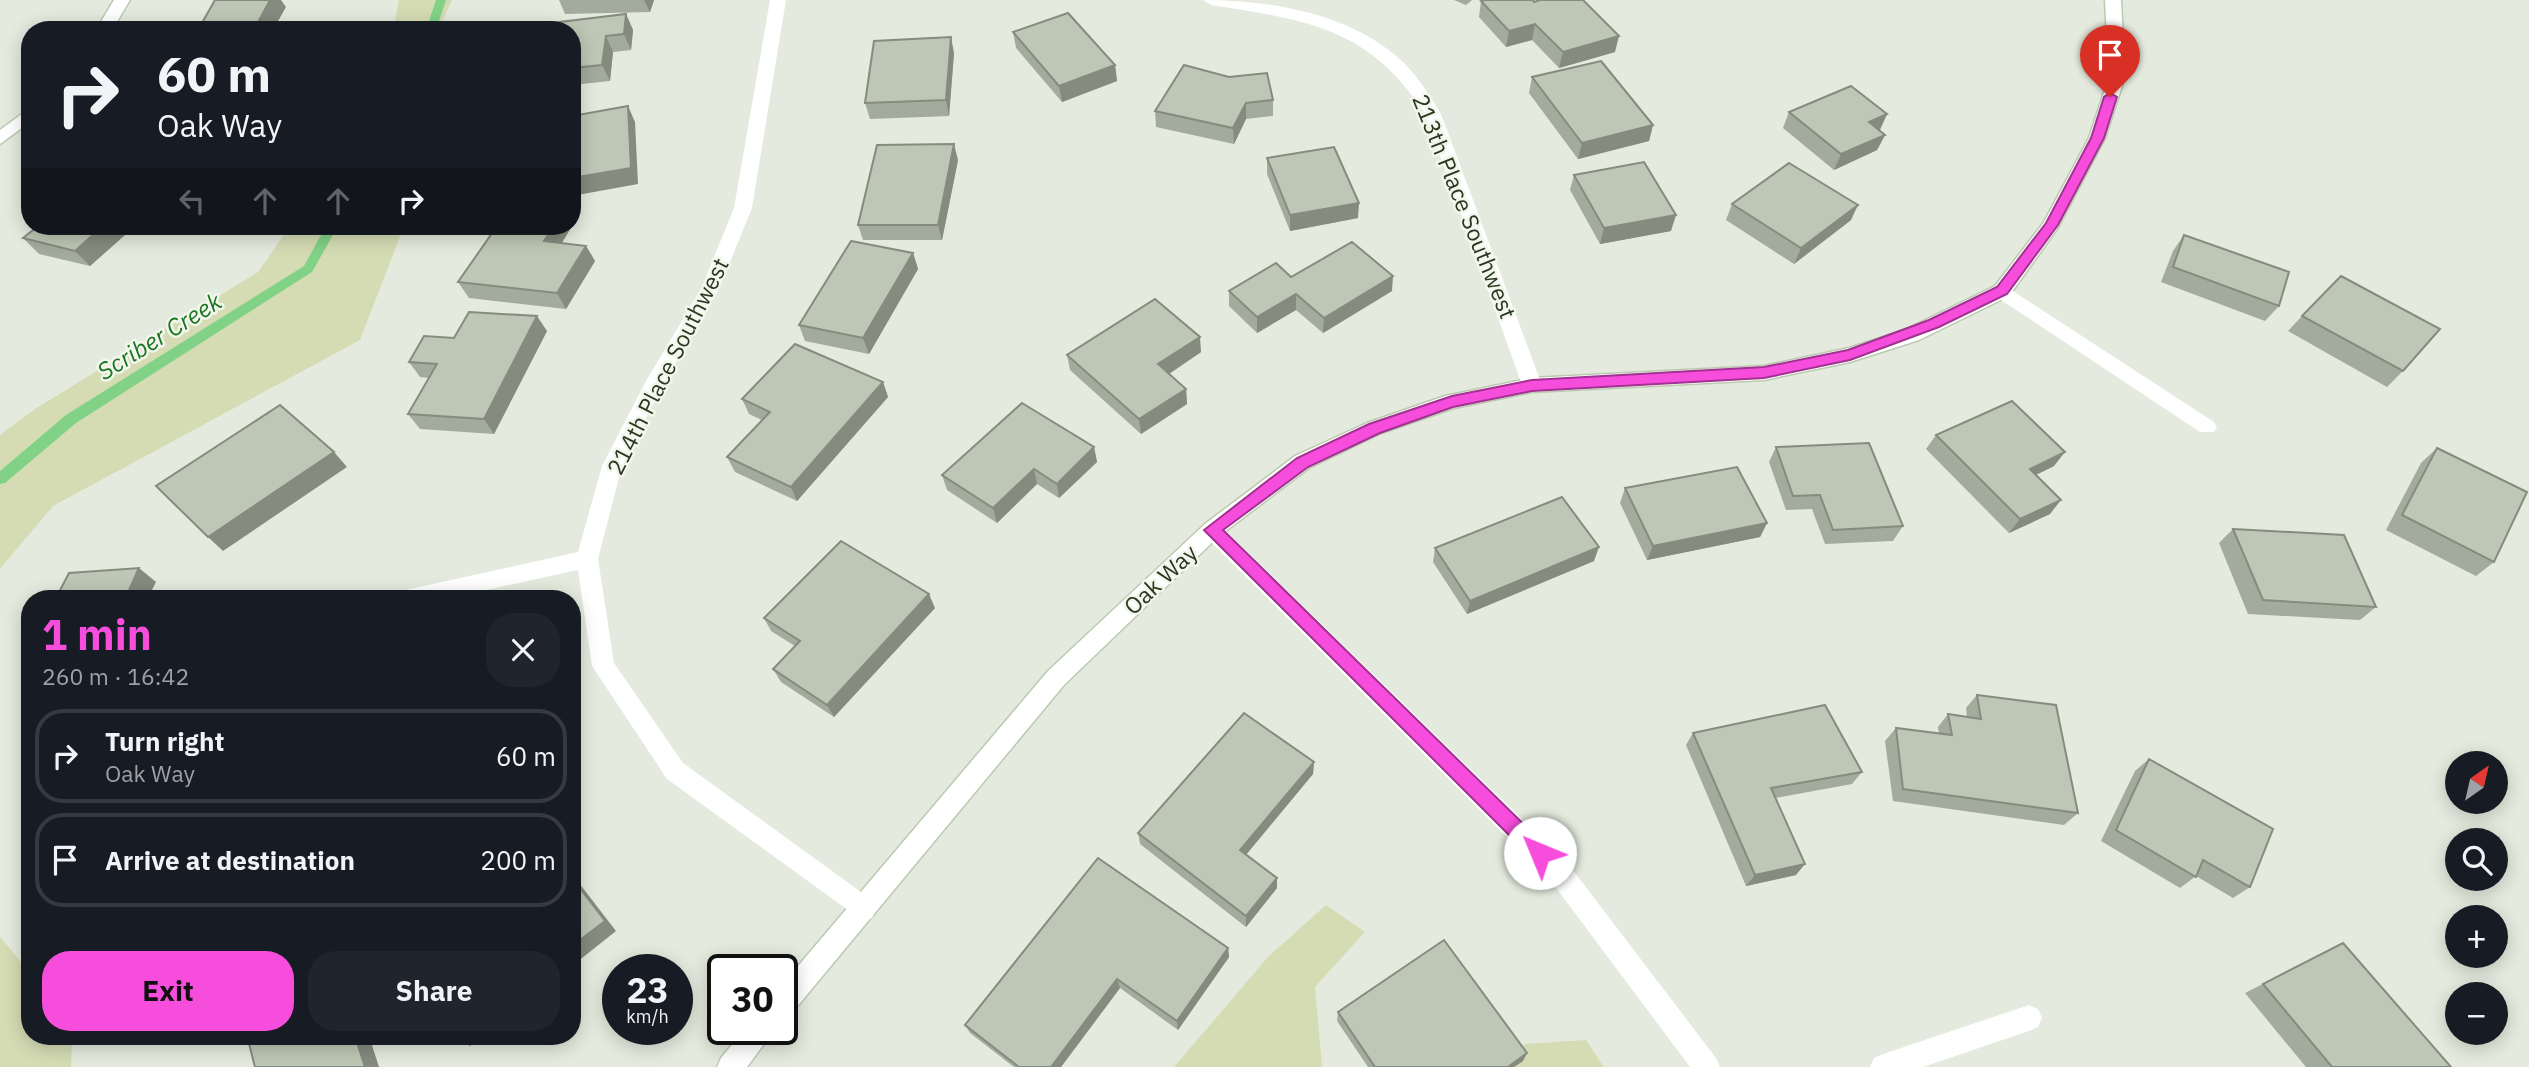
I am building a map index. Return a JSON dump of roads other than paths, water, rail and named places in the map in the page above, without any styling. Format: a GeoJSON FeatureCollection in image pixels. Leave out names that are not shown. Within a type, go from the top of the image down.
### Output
{"type":"FeatureCollection","features":[{"type":"Feature","properties":{"kind":"street"},"geometry":{"type":"LineString","coordinates":[[109,21],[122,0]]}},
{"type":"Feature","properties":{"kind":"street","name":"214th Place Southwest"},"geometry":{"type":"LineString","coordinates":[[778,0],[743,208],[710,289],[653,386],[612,466],[587,559],[603,666],[675,771],[863,909]]}},
{"type":"Feature","properties":{"kind":"street","name":"213th Place Southwest"},"geometry":{"type":"LineString","coordinates":[[1211,0],[1301,16],[1351,32],[1394,58],[1419,87],[1442,139],[1532,385]]}},
{"type":"Feature","properties":{"kind":"street","name":"Oak Way"},"geometry":{"type":"LineString","coordinates":[[798,986],[1056,678],[1212,530],[1302,462],[1374,428],[1452,401],[1532,385],[1777,370],[1850,355],[1912,334],[2002,290],[2051,225],[2097,138],[2117,77],[2113,0]]}},
{"type":"Feature","properties":{"kind":"street"},"geometry":{"type":"LineString","coordinates":[[0,139],[21,121]]}},
{"type":"Feature","properties":{"kind":"street"},"geometry":{"type":"LineString","coordinates":[[2002,290],[2207,427]]}},
{"type":"Feature","properties":{"kind":"street"},"geometry":{"type":"LineString","coordinates":[[1212,530],[1560,873],[1707,1067]]}},
{"type":"Feature","properties":{"kind":"street"},"geometry":{"type":"LineString","coordinates":[[446,590],[587,559]]}},
{"type":"Feature","properties":{"kind":"street"},"geometry":{"type":"LineString","coordinates":[[1883,1067],[2029,1018]]}},
{"type":"Feature","properties":{"kind":"street"},"geometry":{"type":"LineString","coordinates":[[730,1067],[749,1045]]}},
{"type":"Feature","properties":{"kind":"waterway","name":"Scriber Creek"},"geometry":{"type":"LineString","coordinates":[[434,21],[441,0]]}},
{"type":"Feature","properties":{"kind":"waterway","name":"Scriber Creek"},"geometry":{"type":"LineString","coordinates":[[0,479],[71,419],[308,269],[327,235]]}}]}
